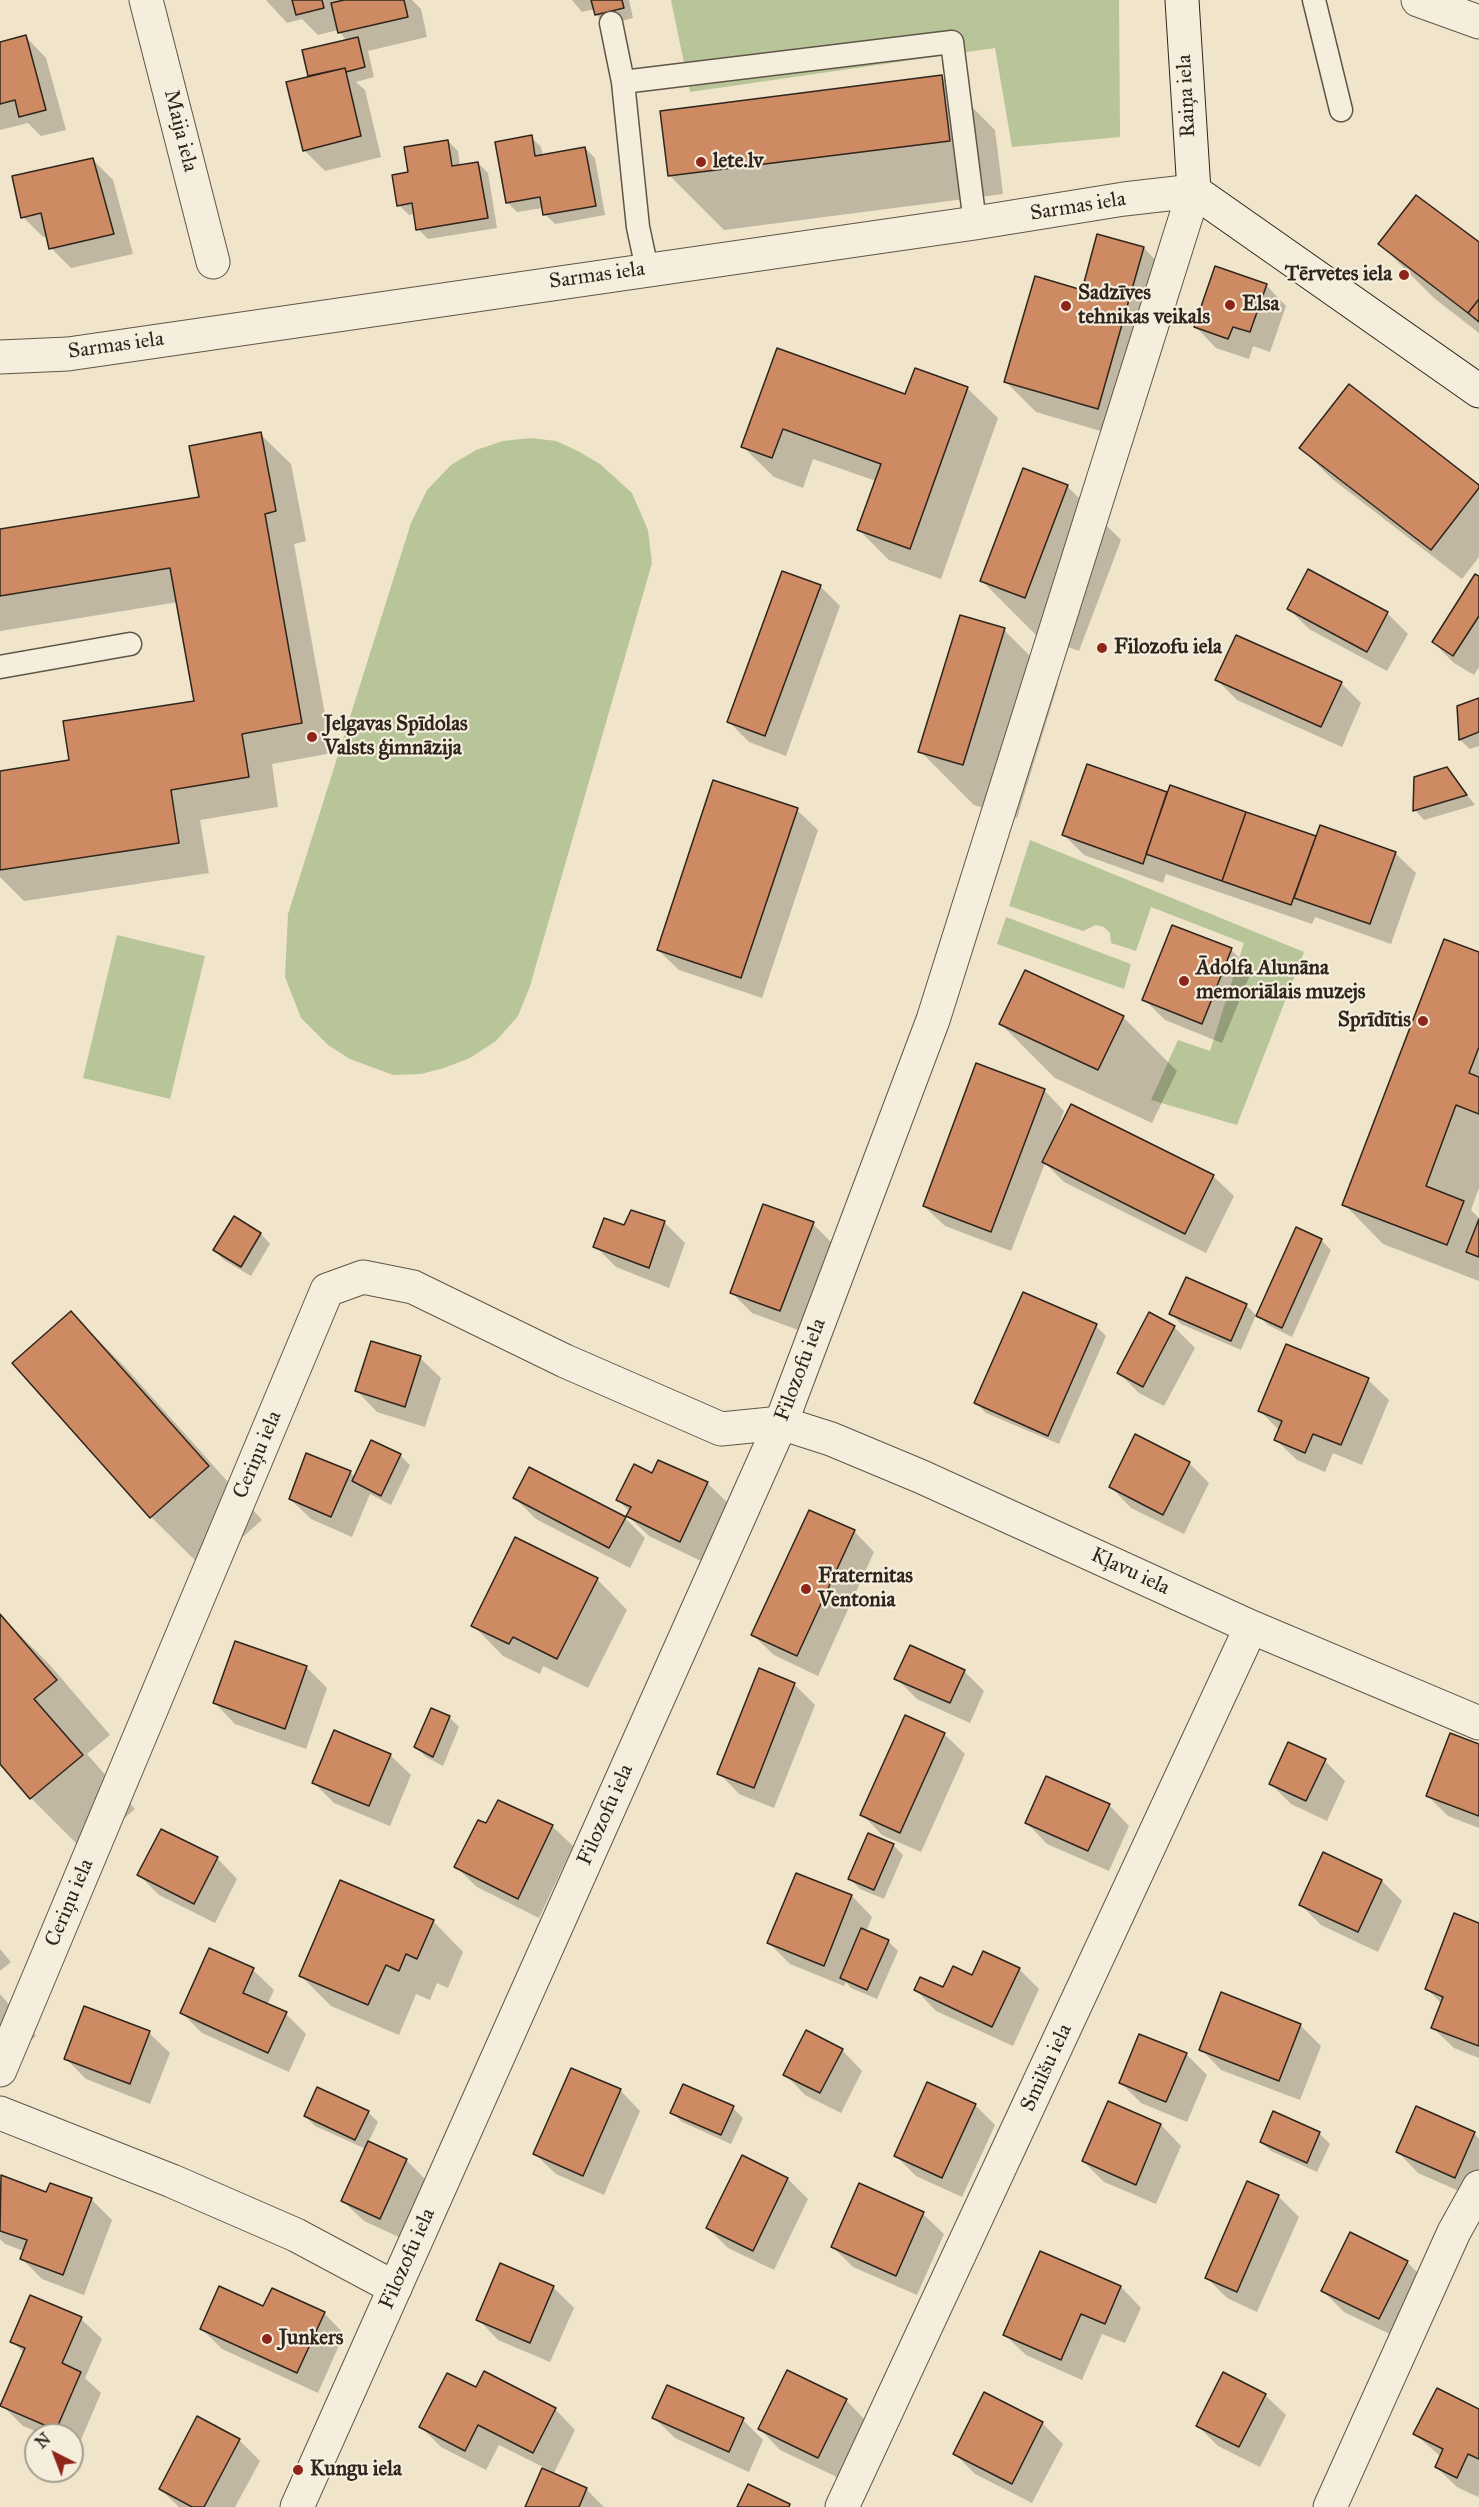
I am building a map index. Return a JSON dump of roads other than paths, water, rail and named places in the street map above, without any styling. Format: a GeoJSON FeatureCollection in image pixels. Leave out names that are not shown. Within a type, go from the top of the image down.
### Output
{"type":"FeatureCollection","features":[{"type":"Feature","properties":{"kind":"street","name":"Maija iela"},"geometry":{"type":"LineString","coordinates":[[146,0],[213,262]]}},
{"type":"Feature","properties":{"kind":"street","name":"Raiņa iela"},"geometry":{"type":"LineString","coordinates":[[1182,0],[1194,191]]}},
{"type":"Feature","properties":{"kind":"street"},"geometry":{"type":"LineString","coordinates":[[1418,0],[1479,22]]}},
{"type":"Feature","properties":{"kind":"street","name":"Sarmas iela"},"geometry":{"type":"LineString","coordinates":[[0,357],[68,354],[975,223],[1124,199],[1194,191]]}},
{"type":"Feature","properties":{"kind":"street"},"geometry":{"type":"LineString","coordinates":[[1194,191],[1479,391]]}},
{"type":"Feature","properties":{"kind":"street","name":"Filozofu iela"},"geometry":{"type":"LineString","coordinates":[[297,2507],[781,1423],[933,1020],[1194,191]]}},
{"type":"Feature","properties":{"kind":"street","name":"Ceriņu iela"},"geometry":{"type":"LineString","coordinates":[[0,2070],[327,1290],[363,1277],[413,1287],[565,1361],[721,1429],[781,1423]]}},
{"type":"Feature","properties":{"kind":"street","name":"Kļavu iela"},"geometry":{"type":"LineString","coordinates":[[781,1423],[831,1439],[922,1477],[1251,1627],[1479,1724]]}},
{"type":"Feature","properties":{"kind":"street","name":"Smilšu iela"},"geometry":{"type":"LineString","coordinates":[[842,2507],[1251,1627]]}},
{"type":"Feature","properties":{"kind":"street"},"geometry":{"type":"LineString","coordinates":[[0,2113],[172,2181],[286,2231],[395,2288]]}},
{"type":"Feature","properties":{"kind":"street"},"geometry":{"type":"LineString","coordinates":[[1330,2507],[1454,2232],[1479,2187]]}},
{"type":"Feature","properties":{"kind":"lane"},"geometry":{"type":"LineString","coordinates":[[1314,0],[1341,110]]}},
{"type":"Feature","properties":{"kind":"lane"},"geometry":{"type":"LineString","coordinates":[[611,23],[623,82],[638,227],[647,269]]}},
{"type":"Feature","properties":{"kind":"lane"},"geometry":{"type":"LineString","coordinates":[[623,82],[952,42],[975,223]]}},
{"type":"Feature","properties":{"kind":"lane"},"geometry":{"type":"LineString","coordinates":[[0,667],[130,644]]}},
{"type":"Feature","properties":{"kind":"place","name":"lete.lv"},"geometry":{"type":"Point","coordinates":[701,162]}},
{"type":"Feature","properties":{"kind":"place","name":"Tērvetes iela"},"geometry":{"type":"Point","coordinates":[1404,275]}},
{"type":"Feature","properties":{"kind":"place","name":"Elsa"},"geometry":{"type":"Point","coordinates":[1230,305]}},
{"type":"Feature","properties":{"kind":"place","name":"Sadzīves tehnikas veikals"},"geometry":{"type":"Point","coordinates":[1066,306]}},
{"type":"Feature","properties":{"kind":"place","name":"Filozofu iela"},"geometry":{"type":"Point","coordinates":[1102,648]}},
{"type":"Feature","properties":{"kind":"place","name":"Jelgavas Spīdolas Valsts ģimnāzija"},"geometry":{"type":"Point","coordinates":[312,737]}},
{"type":"Feature","properties":{"kind":"place","name":"Ādolfa Alunāna memoriālais muzejs"},"geometry":{"type":"Point","coordinates":[1184,981]}},
{"type":"Feature","properties":{"kind":"place","name":"Sprīdītis"},"geometry":{"type":"Point","coordinates":[1423,1021]}},
{"type":"Feature","properties":{"kind":"place","name":"Fraternitas Ventonia"},"geometry":{"type":"Point","coordinates":[806,1589]}},
{"type":"Feature","properties":{"kind":"place","name":"Junkers"},"geometry":{"type":"Point","coordinates":[267,2339]}},
{"type":"Feature","properties":{"kind":"place","name":"Kungu iela"},"geometry":{"type":"Point","coordinates":[298,2470]}}]}
